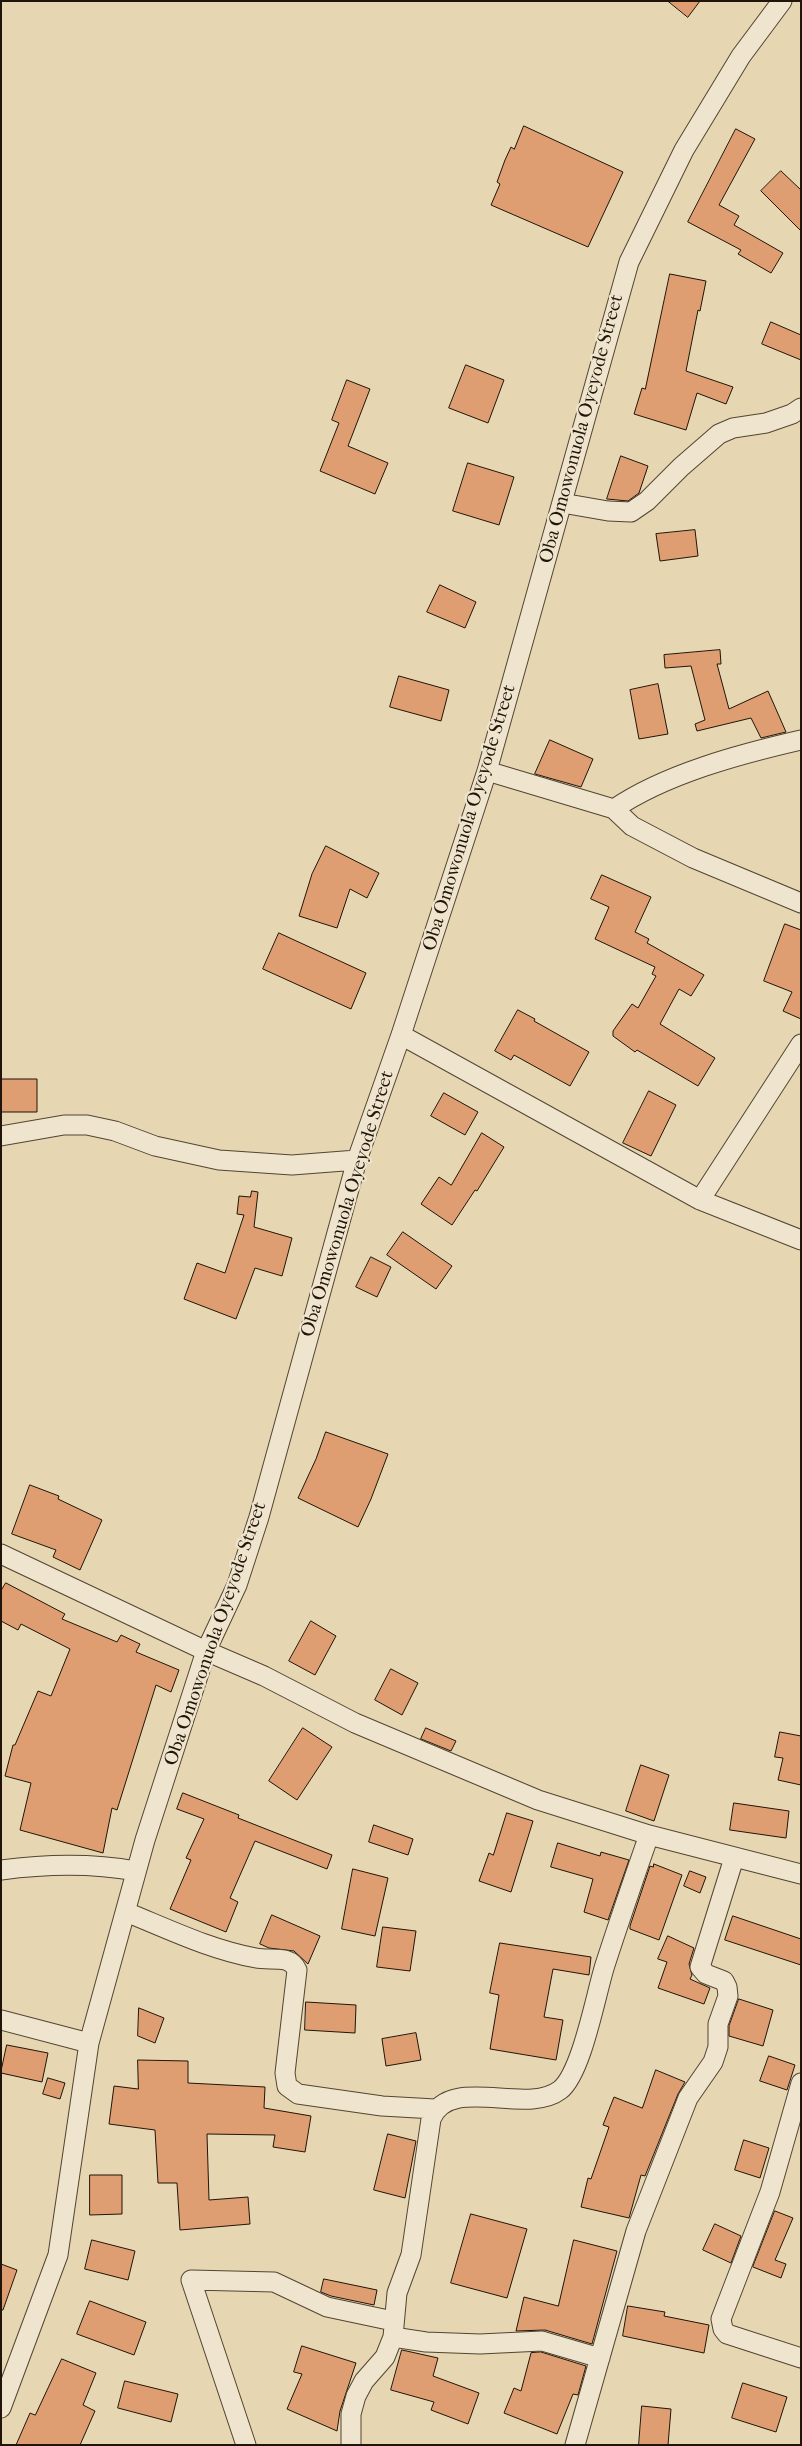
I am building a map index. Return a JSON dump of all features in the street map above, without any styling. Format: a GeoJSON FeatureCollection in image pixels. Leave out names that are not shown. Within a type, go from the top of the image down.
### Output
{"type":"FeatureCollection","features":[{"type":"Feature","properties":{"kind":"street","name":"Oba Omowonuola Oyeyode Street"},"geometry":{"type":"LineString","coordinates":[[1,2408],[58,2255],[89,2043],[136,1871],[206,1651],[237,1584],[259,1517],[358,1160],[487,771],[629,262],[684,150],[741,56],[782,1]]}},
{"type":"Feature","properties":{"kind":"street"},"geometry":{"type":"LineString","coordinates":[[562,503],[608,511],[631,512],[647,501],[681,467],[719,434],[733,428],[766,423],[792,414],[801,408]]}},
{"type":"Feature","properties":{"kind":"street"},"geometry":{"type":"LineString","coordinates":[[614,809],[630,798],[679,777],[754,750],[801,740]]}},
{"type":"Feature","properties":{"kind":"street"},"geometry":{"type":"LineString","coordinates":[[487,771],[614,809],[632,826],[693,858],[801,903]]}},
{"type":"Feature","properties":{"kind":"street"},"geometry":{"type":"LineString","coordinates":[[401,1035],[700,1200],[801,1240]]}},
{"type":"Feature","properties":{"kind":"street"},"geometry":{"type":"LineString","coordinates":[[700,1200],[801,1044]]}},
{"type":"Feature","properties":{"kind":"street"},"geometry":{"type":"LineString","coordinates":[[1,1136],[64,1124],[87,1125],[115,1131],[155,1146],[218,1160],[292,1165],[358,1160]]}},
{"type":"Feature","properties":{"kind":"street"},"geometry":{"type":"LineString","coordinates":[[1,1554],[206,1651],[264,1676],[355,1723],[538,1800],[649,1835],[801,1874]]}},
{"type":"Feature","properties":{"kind":"street"},"geometry":{"type":"LineString","coordinates":[[351,2445],[351,2414],[356,2396],[364,2381],[385,2357],[393,2329],[397,2293],[411,2255],[431,2119],[435,2110],[448,2100],[489,2097],[533,2101],[561,2090],[576,2066],[604,1966],[649,1835]]}},
{"type":"Feature","properties":{"kind":"street"},"geometry":{"type":"LineString","coordinates":[[575,2445],[636,2231],[688,2098],[713,2062],[718,2047],[718,2024],[728,1996],[727,1987],[724,1981],[706,1974],[700,1967],[734,1858]]}},
{"type":"Feature","properties":{"kind":"street"},"geometry":{"type":"LineString","coordinates":[[1,1870],[72,1865],[112,1866],[136,1871]]}},
{"type":"Feature","properties":{"kind":"street"},"geometry":{"type":"LineString","coordinates":[[126,1912],[217,1948],[257,1958],[287,1960],[294,1964],[297,1970],[285,2073],[287,2086],[298,2094],[435,2110]]}},
{"type":"Feature","properties":{"kind":"street"},"geometry":{"type":"LineString","coordinates":[[1,2020],[89,2043]]}},
{"type":"Feature","properties":{"kind":"street"},"geometry":{"type":"LineString","coordinates":[[801,2083],[770,2192],[721,2319],[722,2329],[727,2334],[801,2358]]}},
{"type":"Feature","properties":{"kind":"street"},"geometry":{"type":"LineString","coordinates":[[246,2445],[191,2280],[274,2282],[327,2307],[426,2342],[480,2344],[542,2342],[600,2358]]}},
{"type":"Feature","properties":{"kind":"building"},"geometry":{"type":"Polygon","coordinates":[[[668,1],[700,1],[688,17],[668,1]]]}},
{"type":"Feature","properties":{"kind":"building"},"geometry":{"type":"Polygon","coordinates":[[[524,126],[623,172],[588,247],[491,205],[500,184],[497,182],[505,160],[511,147],[514,149],[524,126]]]}},
{"type":"Feature","properties":{"kind":"building"},"geometry":{"type":"Polygon","coordinates":[[[736,129],[755,139],[719,205],[739,216],[734,225],[783,253],[771,273],[738,254],[741,250],[688,222],[736,129]]]}},
{"type":"Feature","properties":{"kind":"building"},"geometry":{"type":"Polygon","coordinates":[[[781,171],[801,190],[801,231],[761,191],[781,171]]]}},
{"type":"Feature","properties":{"kind":"building"},"geometry":{"type":"Polygon","coordinates":[[[670,274],[706,281],[700,311],[698,310],[686,371],[733,387],[726,404],[697,393],[686,430],[634,414],[642,388],[645,389],[670,274]]]}},
{"type":"Feature","properties":{"kind":"building"},"geometry":{"type":"Polygon","coordinates":[[[771,322],[801,335],[801,360],[762,344],[771,322]]]}},
{"type":"Feature","properties":{"kind":"building"},"geometry":{"type":"Polygon","coordinates":[[[466,365],[504,380],[488,423],[449,408],[466,365]]]}},
{"type":"Feature","properties":{"kind":"building"},"geometry":{"type":"Polygon","coordinates":[[[347,380],[370,389],[348,446],[388,463],[375,494],[320,471],[339,423],[332,420],[347,380]]]}},
{"type":"Feature","properties":{"kind":"building"},"geometry":{"type":"Polygon","coordinates":[[[621,456],[648,466],[639,493],[628,501],[607,499],[621,456]]]}},
{"type":"Feature","properties":{"kind":"building"},"geometry":{"type":"Polygon","coordinates":[[[468,463],[514,477],[499,525],[453,511],[468,463]]]}},
{"type":"Feature","properties":{"kind":"building"},"geometry":{"type":"Polygon","coordinates":[[[695,530],[698,556],[660,561],[656,534],[695,530]]]}},
{"type":"Feature","properties":{"kind":"building"},"geometry":{"type":"Polygon","coordinates":[[[440,585],[476,602],[465,628],[427,612],[440,585]]]}},
{"type":"Feature","properties":{"kind":"building"},"geometry":{"type":"Polygon","coordinates":[[[720,650],[721,664],[717,664],[729,709],[768,691],[786,732],[761,738],[751,718],[697,731],[695,724],[705,720],[691,666],[665,668],[664,655],[720,650]]]}},
{"type":"Feature","properties":{"kind":"building"},"geometry":{"type":"Polygon","coordinates":[[[399,676],[449,690],[441,721],[390,707],[399,676]]]}},
{"type":"Feature","properties":{"kind":"building"},"geometry":{"type":"Polygon","coordinates":[[[658,684],[668,734],[639,739],[630,690],[658,684]]]}},
{"type":"Feature","properties":{"kind":"building"},"geometry":{"type":"Polygon","coordinates":[[[550,740],[593,759],[581,787],[535,774],[550,740]]]}},
{"type":"Feature","properties":{"kind":"building"},"geometry":{"type":"Polygon","coordinates":[[[326,846],[379,873],[367,898],[350,889],[337,928],[299,916],[312,874],[326,846]]]}},
{"type":"Feature","properties":{"kind":"building"},"geometry":{"type":"Polygon","coordinates":[[[602,875],[651,897],[635,932],[649,939],[647,943],[704,975],[691,996],[679,989],[660,1024],[715,1058],[698,1086],[637,1050],[635,1052],[613,1036],[613,1031],[632,1004],[638,1008],[656,976],[652,974],[655,967],[595,939],[609,907],[591,899],[602,875]]]}},
{"type":"Feature","properties":{"kind":"building"},"geometry":{"type":"Polygon","coordinates":[[[785,924],[801,930],[801,1019],[783,1011],[792,992],[764,981],[785,924]]]}},
{"type":"Feature","properties":{"kind":"building"},"geometry":{"type":"Polygon","coordinates":[[[279,933],[366,973],[351,1009],[263,969],[279,933]]]}},
{"type":"Feature","properties":{"kind":"building"},"geometry":{"type":"Polygon","coordinates":[[[518,1010],[589,1052],[570,1086],[514,1055],[511,1060],[495,1051],[518,1010]]]}},
{"type":"Feature","properties":{"kind":"building"},"geometry":{"type":"Polygon","coordinates":[[[1,1079],[37,1079],[37,1112],[1,1112],[1,1079]]]}},
{"type":"Feature","properties":{"kind":"building"},"geometry":{"type":"Polygon","coordinates":[[[649,1091],[676,1105],[651,1156],[623,1143],[649,1091]]]}},
{"type":"Feature","properties":{"kind":"building"},"geometry":{"type":"Polygon","coordinates":[[[444,1093],[478,1112],[465,1135],[431,1116],[444,1093]]]}},
{"type":"Feature","properties":{"kind":"building"},"geometry":{"type":"Polygon","coordinates":[[[482,1133],[504,1147],[477,1191],[475,1190],[452,1225],[421,1204],[439,1177],[451,1185],[482,1133]]]}},
{"type":"Feature","properties":{"kind":"building"},"geometry":{"type":"Polygon","coordinates":[[[252,1191],[258,1192],[254,1227],[292,1238],[282,1276],[255,1268],[236,1319],[184,1299],[197,1263],[225,1273],[244,1215],[237,1214],[239,1196],[250,1197],[252,1191]]]}},
{"type":"Feature","properties":{"kind":"building"},"geometry":{"type":"Polygon","coordinates":[[[403,1232],[452,1266],[436,1289],[387,1255],[403,1232]]]}},
{"type":"Feature","properties":{"kind":"building"},"geometry":{"type":"Polygon","coordinates":[[[371,1257],[391,1267],[377,1297],[356,1287],[371,1257]]]}},
{"type":"Feature","properties":{"kind":"building"},"geometry":{"type":"Polygon","coordinates":[[[326,1432],[388,1454],[358,1527],[298,1498],[326,1432]]]}},
{"type":"Feature","properties":{"kind":"building"},"geometry":{"type":"Polygon","coordinates":[[[30,1485],[59,1496],[58,1499],[102,1520],[80,1570],[53,1557],[56,1550],[12,1534],[30,1485]]]}},
{"type":"Feature","properties":{"kind":"building"},"geometry":{"type":"Polygon","coordinates":[[[6,1583],[65,1614],[62,1619],[117,1642],[121,1635],[140,1644],[136,1652],[179,1670],[171,1692],[156,1685],[117,1810],[112,1808],[103,1853],[20,1830],[31,1783],[5,1776],[13,1745],[15,1745],[38,1691],[51,1696],[70,1649],[21,1624],[18,1630],[1,1621],[1,1591],[6,1583]]]}},
{"type":"Feature","properties":{"kind":"building"},"geometry":{"type":"Polygon","coordinates":[[[311,1621],[336,1636],[315,1675],[289,1661],[311,1621]]]}},
{"type":"Feature","properties":{"kind":"building"},"geometry":{"type":"Polygon","coordinates":[[[391,1669],[418,1683],[402,1715],[375,1700],[391,1669]]]}},
{"type":"Feature","properties":{"kind":"building"},"geometry":{"type":"Polygon","coordinates":[[[303,1728],[332,1747],[297,1800],[269,1781],[303,1728]]]}},
{"type":"Feature","properties":{"kind":"building"},"geometry":{"type":"Polygon","coordinates":[[[426,1728],[456,1741],[451,1751],[421,1739],[426,1728]]]}},
{"type":"Feature","properties":{"kind":"building"},"geometry":{"type":"Polygon","coordinates":[[[780,1732],[801,1736],[801,1785],[778,1780],[783,1758],[775,1757],[780,1732]]]}},
{"type":"Feature","properties":{"kind":"building"},"geometry":{"type":"Polygon","coordinates":[[[641,1765],[669,1775],[654,1821],[626,1811],[641,1765]]]}},
{"type":"Feature","properties":{"kind":"building"},"geometry":{"type":"Polygon","coordinates":[[[183,1793],[239,1815],[238,1818],[332,1855],[327,1869],[255,1841],[230,1898],[238,1902],[226,1932],[170,1909],[191,1860],[186,1858],[204,1819],[177,1809],[183,1793]]]}},
{"type":"Feature","properties":{"kind":"building"},"geometry":{"type":"Polygon","coordinates":[[[734,1803],[789,1811],[786,1838],[730,1830],[734,1803]]]}},
{"type":"Feature","properties":{"kind":"building"},"geometry":{"type":"Polygon","coordinates":[[[507,1813],[533,1821],[511,1892],[479,1881],[489,1853],[493,1855],[507,1813]]]}},
{"type":"Feature","properties":{"kind":"building"},"geometry":{"type":"Polygon","coordinates":[[[374,1825],[413,1839],[408,1855],[369,1842],[374,1825]]]}},
{"type":"Feature","properties":{"kind":"building"},"geometry":{"type":"Polygon","coordinates":[[[558,1843],[600,1856],[601,1852],[629,1860],[608,1920],[584,1912],[593,1879],[551,1867],[558,1843]]]}},
{"type":"Feature","properties":{"kind":"building"},"geometry":{"type":"Polygon","coordinates":[[[654,1864],[682,1875],[659,1940],[630,1929],[650,1866],[653,1867],[654,1864]]]}},
{"type":"Feature","properties":{"kind":"building"},"geometry":{"type":"Polygon","coordinates":[[[353,1869],[388,1878],[375,1936],[342,1929],[353,1869]]]}},
{"type":"Feature","properties":{"kind":"building"},"geometry":{"type":"Polygon","coordinates":[[[690,1871],[706,1877],[700,1893],[684,1886],[690,1871]]]}},
{"type":"Feature","properties":{"kind":"building"},"geometry":{"type":"Polygon","coordinates":[[[272,1915],[320,1936],[308,1964],[294,1951],[269,1948],[260,1944],[272,1915]]]}},
{"type":"Feature","properties":{"kind":"building"},"geometry":{"type":"Polygon","coordinates":[[[733,1916],[801,1939],[801,1965],[725,1940],[733,1916]]]}},
{"type":"Feature","properties":{"kind":"building"},"geometry":{"type":"Polygon","coordinates":[[[383,1927],[416,1931],[410,1971],[377,1967],[383,1927]]]}},
{"type":"Feature","properties":{"kind":"building"},"geometry":{"type":"Polygon","coordinates":[[[668,1936],[694,1948],[689,1964],[692,1975],[690,1979],[710,1988],[704,2004],[658,1988],[667,1962],[658,1959],[668,1936]]]}},
{"type":"Feature","properties":{"kind":"building"},"geometry":{"type":"Polygon","coordinates":[[[500,1943],[591,1957],[589,1975],[553,1969],[544,2017],[563,2020],[556,2060],[490,2049],[499,1995],[490,1993],[500,1943]]]}},
{"type":"Feature","properties":{"kind":"building"},"geometry":{"type":"Polygon","coordinates":[[[739,1999],[773,2010],[763,2046],[729,2036],[729,2026],[739,1999]]]}},
{"type":"Feature","properties":{"kind":"building"},"geometry":{"type":"Polygon","coordinates":[[[306,2002],[356,2005],[355,2033],[305,2030],[306,2002]]]}},
{"type":"Feature","properties":{"kind":"building"},"geometry":{"type":"Polygon","coordinates":[[[139,2008],[164,2018],[155,2043],[138,2036],[139,2008]]]}},
{"type":"Feature","properties":{"kind":"building"},"geometry":{"type":"Polygon","coordinates":[[[416,2033],[421,2060],[386,2066],[382,2039],[416,2033]]]}},
{"type":"Feature","properties":{"kind":"building"},"geometry":{"type":"Polygon","coordinates":[[[7,2045],[48,2053],[42,2082],[1,2073],[7,2045]]]}},
{"type":"Feature","properties":{"kind":"building"},"geometry":{"type":"Polygon","coordinates":[[[769,2056],[795,2065],[787,2090],[760,2081],[769,2056]]]}},
{"type":"Feature","properties":{"kind":"building"},"geometry":{"type":"Polygon","coordinates":[[[138,2060],[188,2061],[188,2083],[265,2087],[264,2108],[311,2116],[305,2152],[273,2147],[275,2135],[207,2134],[209,2200],[248,2197],[250,2224],[180,2230],[177,2183],[158,2183],[155,2130],[109,2124],[114,2086],[138,2089],[138,2060]]]}},
{"type":"Feature","properties":{"kind":"building"},"geometry":{"type":"Polygon","coordinates":[[[656,2070],[685,2082],[678,2094],[645,2176],[641,2175],[629,2218],[581,2207],[588,2178],[591,2179],[609,2127],[603,2125],[614,2097],[642,2108],[656,2070]]]}},
{"type":"Feature","properties":{"kind":"building"},"geometry":{"type":"Polygon","coordinates":[[[48,2078],[65,2083],[60,2099],[43,2094],[48,2078]]]}},
{"type":"Feature","properties":{"kind":"building"},"geometry":{"type":"Polygon","coordinates":[[[388,2134],[416,2141],[405,2198],[374,2190],[388,2134]]]}},
{"type":"Feature","properties":{"kind":"building"},"geometry":{"type":"Polygon","coordinates":[[[744,2140],[769,2148],[760,2178],[735,2170],[744,2140]]]}},
{"type":"Feature","properties":{"kind":"building"},"geometry":{"type":"Polygon","coordinates":[[[90,2175],[122,2175],[122,2214],[90,2215],[90,2175]]]}},
{"type":"Feature","properties":{"kind":"building"},"geometry":{"type":"Polygon","coordinates":[[[775,2211],[793,2218],[775,2260],[786,2264],[781,2278],[753,2267],[775,2211]]]}},
{"type":"Feature","properties":{"kind":"building"},"geometry":{"type":"Polygon","coordinates":[[[471,2214],[527,2229],[507,2298],[451,2283],[471,2214]]]}},
{"type":"Feature","properties":{"kind":"building"},"geometry":{"type":"Polygon","coordinates":[[[715,2224],[741,2236],[731,2263],[703,2250],[715,2224]]]}},
{"type":"Feature","properties":{"kind":"building"},"geometry":{"type":"Polygon","coordinates":[[[92,2240],[135,2251],[128,2280],[85,2269],[92,2240]]]}},
{"type":"Feature","properties":{"kind":"building"},"geometry":{"type":"Polygon","coordinates":[[[574,2240],[617,2251],[592,2344],[545,2330],[516,2331],[524,2297],[558,2306],[574,2240]]]}},
{"type":"Feature","properties":{"kind":"building"},"geometry":{"type":"Polygon","coordinates":[[[1,2264],[17,2270],[3,2310],[1,2310],[1,2264]]]}},
{"type":"Feature","properties":{"kind":"building"},"geometry":{"type":"Polygon","coordinates":[[[324,2279],[377,2290],[374,2305],[331,2296],[321,2292],[324,2279]]]}},
{"type":"Feature","properties":{"kind":"building"},"geometry":{"type":"Polygon","coordinates":[[[90,2301],[146,2322],[134,2355],[77,2334],[90,2301]]]}},
{"type":"Feature","properties":{"kind":"building"},"geometry":{"type":"Polygon","coordinates":[[[628,2306],[665,2312],[664,2316],[709,2325],[704,2353],[623,2336],[628,2306]]]}},
{"type":"Feature","properties":{"kind":"building"},"geometry":{"type":"Polygon","coordinates":[[[302,2346],[356,2363],[340,2411],[337,2431],[287,2409],[302,2374],[294,2372],[302,2346]]]}},
{"type":"Feature","properties":{"kind":"building"},"geometry":{"type":"Polygon","coordinates":[[[402,2350],[438,2358],[433,2376],[479,2393],[468,2424],[431,2410],[434,2402],[391,2390],[402,2350]]]}},
{"type":"Feature","properties":{"kind":"building"},"geometry":{"type":"Polygon","coordinates":[[[541,2352],[586,2366],[578,2395],[573,2394],[557,2434],[504,2413],[514,2388],[521,2391],[531,2353],[541,2352]]]}},
{"type":"Feature","properties":{"kind":"building"},"geometry":{"type":"Polygon","coordinates":[[[62,2359],[96,2373],[83,2405],[95,2411],[80,2445],[16,2445],[30,2413],[35,2415],[62,2359]]]}},
{"type":"Feature","properties":{"kind":"building"},"geometry":{"type":"Polygon","coordinates":[[[125,2381],[178,2394],[171,2422],[118,2408],[125,2381]]]}},
{"type":"Feature","properties":{"kind":"building"},"geometry":{"type":"Polygon","coordinates":[[[743,2383],[787,2397],[776,2432],[732,2418],[743,2383]]]}},
{"type":"Feature","properties":{"kind":"building"},"geometry":{"type":"Polygon","coordinates":[[[642,2406],[671,2409],[668,2445],[639,2445],[642,2406]]]}}]}
